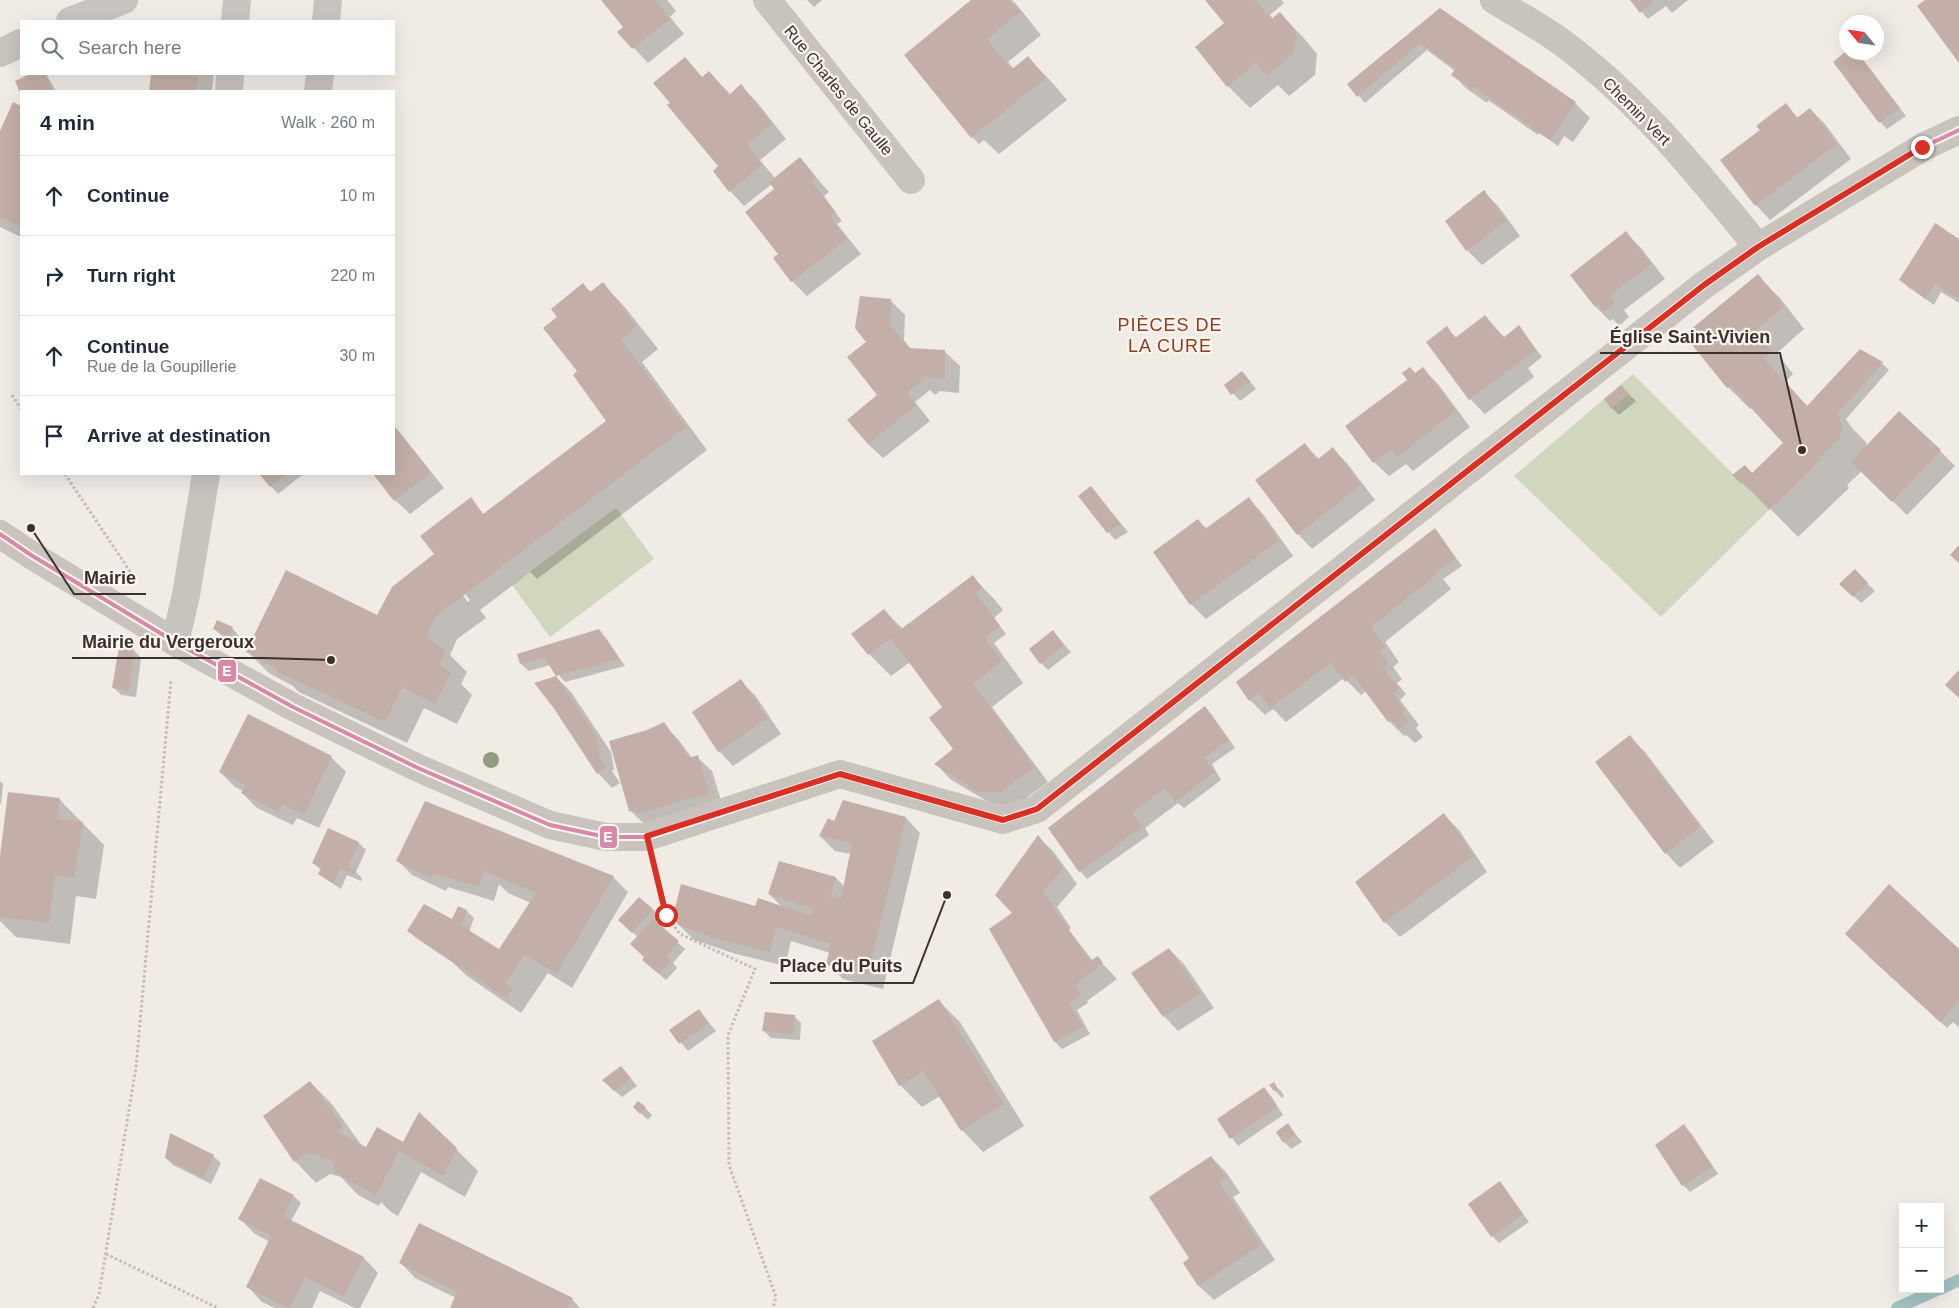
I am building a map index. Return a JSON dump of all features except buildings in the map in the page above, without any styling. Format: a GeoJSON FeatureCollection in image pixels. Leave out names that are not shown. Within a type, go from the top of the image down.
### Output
{"type":"FeatureCollection","features":[{"type":"Feature","properties":{"kind":"street"},"geometry":{"type":"LineString","coordinates":[[73,20],[124,0]]}},
{"type":"Feature","properties":{"kind":"street"},"geometry":{"type":"LineString","coordinates":[[235,20],[237,0]]}},
{"type":"Feature","properties":{"kind":"street"},"geometry":{"type":"LineString","coordinates":[[326,20],[328,0]]}},
{"type":"Feature","properties":{"kind":"street","name":"Rue Charles de Gaulle"},"geometry":{"type":"LineString","coordinates":[[767,0],[911,180]]}},
{"type":"Feature","properties":{"kind":"street","name":"Chemin Vert"},"geometry":{"type":"LineString","coordinates":[[1494,0],[1567,46],[1625,95],[1692,166],[1758,247]]}},
{"type":"Feature","properties":{"kind":"street"},"geometry":{"type":"LineString","coordinates":[[0,53],[20,43]]}},
{"type":"Feature","properties":{"kind":"street"},"geometry":{"type":"LineString","coordinates":[[228,90],[230,75]]}},
{"type":"Feature","properties":{"kind":"street"},"geometry":{"type":"LineString","coordinates":[[318,90],[320,75]]}},
{"type":"Feature","properties":{"kind":"street"},"geometry":{"type":"LineString","coordinates":[[0,534],[31,556],[175,642],[293,707],[418,768],[550,825],[606,837],[647,836],[840,774],[1003,820],[1037,809],[1689,298],[1758,247],[1922,147],[1959,130]]}},
{"type":"Feature","properties":{"kind":"street"},"geometry":{"type":"LineString","coordinates":[[175,642],[186,596],[206,475]]}},
{"type":"Feature","properties":{"kind":"path"},"geometry":{"type":"LineString","coordinates":[[12,395],[20,407]]}},
{"type":"Feature","properties":{"kind":"path"},"geometry":{"type":"LineString","coordinates":[[66,475],[135,579]]}},
{"type":"Feature","properties":{"kind":"path"},"geometry":{"type":"LineString","coordinates":[[93,1308],[99,1294],[136,1066],[175,642]]}},
{"type":"Feature","properties":{"kind":"path"},"geometry":{"type":"LineString","coordinates":[[647,836],[666,915],[680,934],[755,969],[728,1035],[729,1165],[776,1297],[773,1308]]}},
{"type":"Feature","properties":{"kind":"path"},"geometry":{"type":"LineString","coordinates":[[106,1254],[218,1308]]}},
{"type":"Feature","properties":{"kind":"green space"},"geometry":{"type":"Polygon","coordinates":[[[1633,374],[1769,510],[1661,617],[1514,476],[1633,374]]]}},
{"type":"Feature","properties":{"kind":"green space"},"geometry":{"type":"Polygon","coordinates":[[[616,508],[654,559],[550,637],[512,585],[616,508]]]}},
{"type":"Feature","properties":{"kind":"waterway"},"geometry":{"type":"LineString","coordinates":[[1944,1287],[1959,1280]]}},
{"type":"Feature","properties":{"kind":"waterway"},"geometry":{"type":"LineString","coordinates":[[1897,1308],[1930,1293]]}},
{"type":"Feature","properties":{"kind":"transit line","name":"E"},"geometry":{"type":"LineString","coordinates":[[0,534],[31,555],[175,642],[293,707],[418,768],[550,825],[606,837],[647,837],[840,774],[1003,820],[1037,809],[1704,285],[1758,247],[1923,147],[1959,130]]}},
{"type":"Feature","properties":{"kind":"place","name":"Église Saint-Vivien"},"geometry":{"type":"Point","coordinates":[1802,450]}},
{"type":"Feature","properties":{"kind":"place","name":"Mairie"},"geometry":{"type":"Point","coordinates":[31,528]}},
{"type":"Feature","properties":{"kind":"place","name":"Mairie du Vergeroux"},"geometry":{"type":"Point","coordinates":[331,660]}},
{"type":"Feature","properties":{"kind":"place","name":"Place du Puits"},"geometry":{"type":"Point","coordinates":[947,895]}},
{"type":"Feature","properties":{"kind":"district","name":"PIÈCES DE LA CURE"},"geometry":{"type":"Point","coordinates":[1170,335]}},
{"type":"Feature","properties":{"kind":"route"},"geometry":{"type":"LineString","coordinates":[[666,915],[647,836],[840,774],[1003,820],[1037,809],[1704,285],[1758,247],[1922,147]]}}]}
